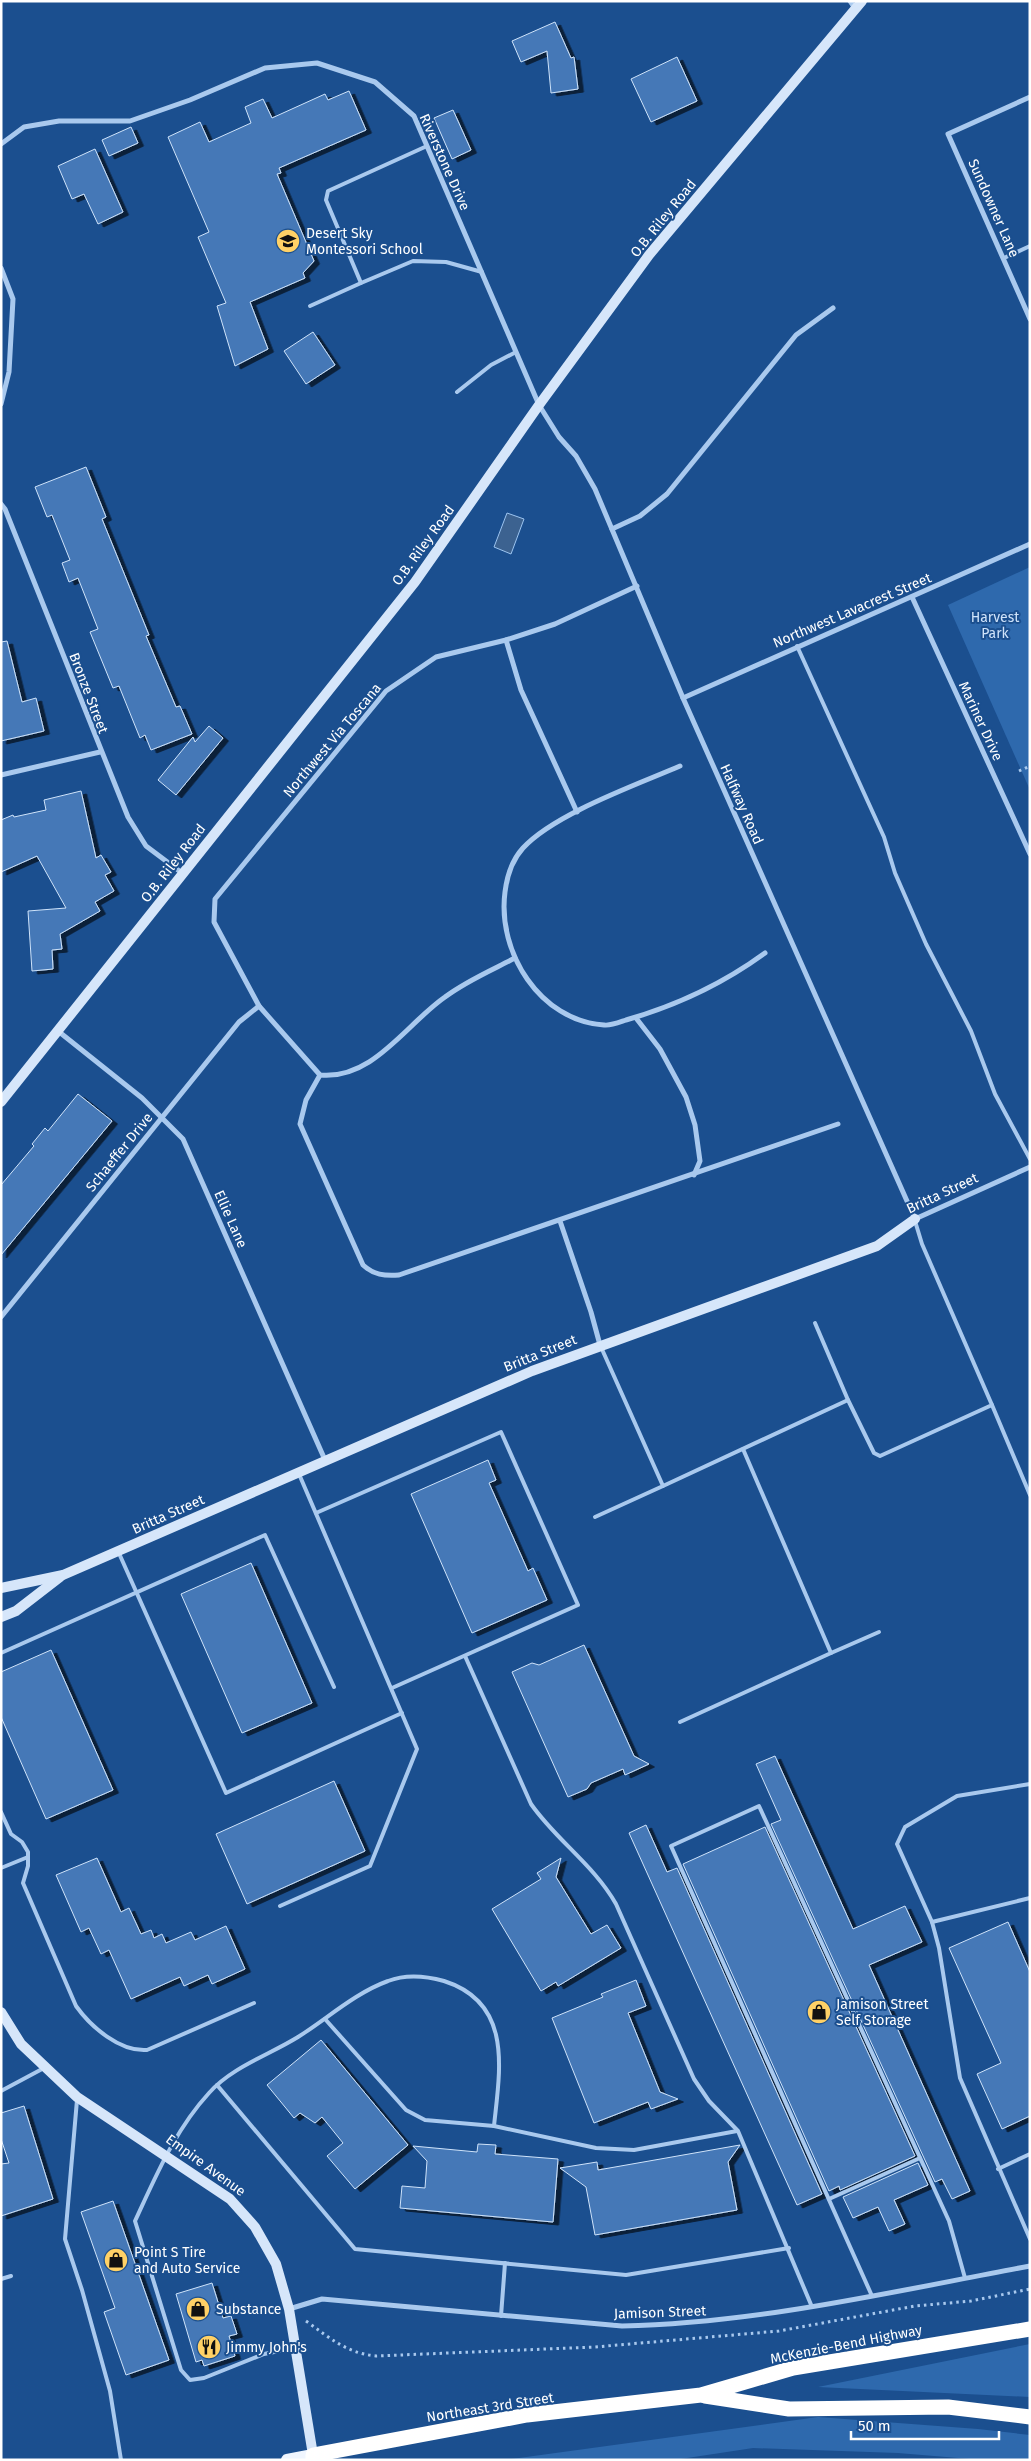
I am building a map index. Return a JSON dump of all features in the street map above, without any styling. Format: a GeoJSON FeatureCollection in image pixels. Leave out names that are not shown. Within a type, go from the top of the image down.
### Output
{"type":"FeatureCollection","features":[{"type":"Feature","properties":{"kind":"highway","name":"McKenzie-Bend Highway"},"geometry":{"type":"LineString","coordinates":[[701,2395],[793,2368],[1030,2328]]}},
{"type":"Feature","properties":{"kind":"highway"},"geometry":{"type":"LineString","coordinates":[[701,2395],[789,2408],[948,2407],[1030,2417]]}},
{"type":"Feature","properties":{"kind":"highway","name":"Northeast 3rd Street"},"geometry":{"type":"LineString","coordinates":[[313,2457],[527,2415],[701,2395]]}},
{"type":"Feature","properties":{"kind":"main road","name":"Northeast 3rd Street"},"geometry":{"type":"LineString","coordinates":[[287,2460],[313,2457]]}},
{"type":"Feature","properties":{"kind":"street","name":"O.B. Riley Road"},"geometry":{"type":"LineString","coordinates":[[1,1102],[415,582],[539,404],[649,255],[856,3]]}},
{"type":"Feature","properties":{"kind":"street","name":"Riverstone Drive"},"geometry":{"type":"LineString","coordinates":[[1,144],[24,127],[59,121],[130,121],[190,100],[265,68],[318,63],[375,82],[414,116],[539,404]]}},
{"type":"Feature","properties":{"kind":"street","name":"Sundowner Lane"},"geometry":{"type":"LineString","coordinates":[[1030,97],[948,134],[1030,319]]}},
{"type":"Feature","properties":{"kind":"street"},"geometry":{"type":"LineString","coordinates":[[1,268],[13,299],[9,372],[1,404]]}},
{"type":"Feature","properties":{"kind":"street"},"geometry":{"type":"LineString","coordinates":[[612,530],[640,516],[667,494],[796,335],[833,308]]}},
{"type":"Feature","properties":{"kind":"street","name":"Halfway Road"},"geometry":{"type":"LineString","coordinates":[[539,404],[559,438],[576,456],[594,489],[637,586],[683,698],[915,1219]]}},
{"type":"Feature","properties":{"kind":"street","name":"Bronze Street"},"geometry":{"type":"LineString","coordinates":[[1,504],[5,509],[100,752],[128,817],[146,846],[182,873]]}},
{"type":"Feature","properties":{"kind":"street","name":"Northwest Lavacrest Street"},"geometry":{"type":"LineString","coordinates":[[683,698],[1030,544]]}},
{"type":"Feature","properties":{"kind":"street","name":"Northwest Via Toscana"},"geometry":{"type":"LineString","coordinates":[[320,1075],[259,1006],[214,922],[215,898],[386,691],[436,657],[506,640],[555,624],[637,586]]}},
{"type":"Feature","properties":{"kind":"street","name":"Mariner Drive"},"geometry":{"type":"LineString","coordinates":[[912,597],[1030,854]]}},
{"type":"Feature","properties":{"kind":"street"},"geometry":{"type":"LineString","coordinates":[[506,640],[521,690],[577,812]]}},
{"type":"Feature","properties":{"kind":"street"},"geometry":{"type":"LineString","coordinates":[[1,775],[100,752]]}},
{"type":"Feature","properties":{"kind":"street"},"geometry":{"type":"LineString","coordinates":[[680,766],[541,830],[522,849],[508,872],[504,903],[505,932],[515,958],[527,979],[551,1006],[567,1016],[586,1023],[607,1026],[662,1010],[751,964],[765,953]]}},
{"type":"Feature","properties":{"kind":"street"},"geometry":{"type":"LineString","coordinates":[[515,958],[445,997],[389,1047],[368,1062],[347,1074],[334,1076],[320,1075],[306,1100],[300,1114],[300,1124],[363,1265],[372,1273],[386,1276],[400,1275],[838,1124]]}},
{"type":"Feature","properties":{"kind":"street","name":"Schaeffer Drive"},"geometry":{"type":"LineString","coordinates":[[1,1317],[239,1022],[259,1006]]}},
{"type":"Feature","properties":{"kind":"street"},"geometry":{"type":"LineString","coordinates":[[636,1018],[660,1049],[686,1097],[695,1125],[700,1161],[694,1175]]}},
{"type":"Feature","properties":{"kind":"street","name":"Ellie Lane"},"geometry":{"type":"LineString","coordinates":[[58,1030],[142,1098],[183,1139],[325,1460]]}},
{"type":"Feature","properties":{"kind":"street","name":"Britta Street"},"geometry":{"type":"LineString","coordinates":[[1,1588],[63,1575],[467,1398],[600,1345],[877,1246],[915,1219],[1030,1167]]}},
{"type":"Feature","properties":{"kind":"street"},"geometry":{"type":"LineString","coordinates":[[560,1221],[591,1312],[600,1345]]}},
{"type":"Feature","properties":{"kind":"street","name":"Britta Street"},"geometry":{"type":"LineString","coordinates":[[1,1617],[16,1611],[63,1575]]}},
{"type":"Feature","properties":{"kind":"street","name":"Empire Avenue"},"geometry":{"type":"LineString","coordinates":[[1,2012],[21,2044],[44,2068],[77,2097],[230,2199],[256,2227],[276,2264],[289,2309],[313,2457]]}},
{"type":"Feature","properties":{"kind":"street","name":"Jamison Street"},"geometry":{"type":"LineString","coordinates":[[289,2309],[322,2299],[622,2326],[719,2321],[812,2307],[1030,2266]]}},
{"type":"Feature","properties":{"kind":"lane"},"geometry":{"type":"LineString","coordinates":[[361,283],[326,200],[328,191],[427,146]]}},
{"type":"Feature","properties":{"kind":"lane"},"geometry":{"type":"LineString","coordinates":[[1004,258],[1030,246]]}},
{"type":"Feature","properties":{"kind":"lane"},"geometry":{"type":"LineString","coordinates":[[310,306],[413,261],[446,262],[482,272]]}},
{"type":"Feature","properties":{"kind":"lane"},"geometry":{"type":"LineString","coordinates":[[457,392],[491,365],[516,352]]}},
{"type":"Feature","properties":{"kind":"lane"},"geometry":{"type":"LineString","coordinates":[[797,646],[884,838],[895,873],[926,944],[971,1031],[994,1094],[1030,1158]]}},
{"type":"Feature","properties":{"kind":"lane"},"geometry":{"type":"LineString","coordinates":[[915,1219],[922,1244],[1030,1495]]}},
{"type":"Feature","properties":{"kind":"lane"},"geometry":{"type":"LineString","coordinates":[[815,1322],[848,1400],[874,1453],[880,1456],[992,1406]]}},
{"type":"Feature","properties":{"kind":"lane"},"geometry":{"type":"LineString","coordinates":[[600,1345],[663,1486]]}},
{"type":"Feature","properties":{"kind":"lane"},"geometry":{"type":"LineString","coordinates":[[594,1517],[848,1400]]}},
{"type":"Feature","properties":{"kind":"lane"},"geometry":{"type":"LineString","coordinates":[[316,1513],[501,1432],[578,1605],[392,1688]]}},
{"type":"Feature","properties":{"kind":"lane"},"geometry":{"type":"LineString","coordinates":[[743,1449],[831,1654]]}},
{"type":"Feature","properties":{"kind":"lane"},"geometry":{"type":"LineString","coordinates":[[280,1906],[370,1866],[417,1749],[298,1472]]}},
{"type":"Feature","properties":{"kind":"lane"},"geometry":{"type":"LineString","coordinates":[[1,1653],[265,1535],[334,1687]]}},
{"type":"Feature","properties":{"kind":"lane"},"geometry":{"type":"LineString","coordinates":[[118,1551],[226,1793],[402,1713]]}},
{"type":"Feature","properties":{"kind":"lane"},"geometry":{"type":"LineString","coordinates":[[680,1722],[879,1632]]}},
{"type":"Feature","properties":{"kind":"lane"},"geometry":{"type":"LineString","coordinates":[[465,1656],[531,1804],[544,1823],[605,1885],[616,1904],[694,2079],[709,2101],[738,2131],[789,2248],[812,2307]]}},
{"type":"Feature","properties":{"kind":"lane"},"geometry":{"type":"LineString","coordinates":[[1030,1784],[957,1796],[905,1827],[897,1844],[932,1922],[939,1948],[958,2070],[998,2169],[1030,2239]]}},
{"type":"Feature","properties":{"kind":"lane"},"geometry":{"type":"LineString","coordinates":[[872,2296],[670,1846],[759,1806],[949,2222],[965,2278]]}},
{"type":"Feature","properties":{"kind":"lane"},"geometry":{"type":"LineString","coordinates":[[1,1812],[11,1834],[22,1842],[28,1856],[28,1866],[23,1883],[76,2006],[84,2018],[125,2048],[135,2051],[147,2050],[254,2003]]}},
{"type":"Feature","properties":{"kind":"lane"},"geometry":{"type":"LineString","coordinates":[[1,1868],[28,1856]]}},
{"type":"Feature","properties":{"kind":"lane"},"geometry":{"type":"LineString","coordinates":[[932,1922],[1030,1898]]}},
{"type":"Feature","properties":{"kind":"lane"},"geometry":{"type":"LineString","coordinates":[[295,2348],[264,2354],[204,2378],[190,2380],[181,2370],[135,2221],[166,2155],[196,2107],[233,2073],[298,2037],[351,1999],[389,1980],[412,1976],[433,1978],[457,1985],[476,1999],[489,2016],[497,2034],[500,2065],[494,2126]]}},
{"type":"Feature","properties":{"kind":"lane"},"geometry":{"type":"LineString","coordinates":[[325,2019],[406,2110],[425,2120],[494,2126],[596,2148],[634,2150],[738,2131]]}},
{"type":"Feature","properties":{"kind":"lane"},"geometry":{"type":"LineString","coordinates":[[1,2090],[44,2068]]}},
{"type":"Feature","properties":{"kind":"lane"},"geometry":{"type":"LineString","coordinates":[[218,2086],[355,2249],[626,2275],[789,2248]]}},
{"type":"Feature","properties":{"kind":"lane"},"geometry":{"type":"LineString","coordinates":[[77,2097],[65,2239],[82,2290],[110,2391],[121,2460]]}},
{"type":"Feature","properties":{"kind":"lane"},"geometry":{"type":"LineString","coordinates":[[998,2169],[1030,2154]]}},
{"type":"Feature","properties":{"kind":"lane"},"geometry":{"type":"LineString","coordinates":[[829,2198],[920,2158]]}},
{"type":"Feature","properties":{"kind":"lane"},"geometry":{"type":"LineString","coordinates":[[501,2316],[505,2263]]}},
{"type":"Feature","properties":{"kind":"lane"},"geometry":{"type":"LineString","coordinates":[[1,2279],[11,2276]]}},
{"type":"Feature","properties":{"kind":"path"},"geometry":{"type":"LineString","coordinates":[[1019,771],[1030,766]]}},
{"type":"Feature","properties":{"kind":"green space","name":"Harvest Park"},"geometry":{"type":"Polygon","coordinates":[[[1030,567],[1030,790],[948,605],[1030,567]]]}},
{"type":"Feature","properties":{"kind":"green space"},"geometry":{"type":"Polygon","coordinates":[[[1030,2344],[1030,2397],[818,2387],[1030,2344]]]}},
{"type":"Feature","properties":{"kind":"green space"},"geometry":{"type":"Polygon","coordinates":[[[818,2417],[978,2429],[1030,2435],[1030,2460],[982,2460],[898,2453],[753,2448],[674,2460],[504,2460],[818,2417]]]}},
{"type":"Feature","properties":{"kind":"shaded area"},"geometry":{"type":"Polygon","coordinates":[[[507,513],[524,519],[511,554],[494,547],[507,513]]]}},
{"type":"Feature","properties":{"kind":"building"},"geometry":{"type":"Polygon","coordinates":[[[555,22],[571,58],[574,57],[578,89],[551,93],[547,51],[521,62],[512,41],[555,22]]]}},
{"type":"Feature","properties":{"kind":"building"},"geometry":{"type":"Polygon","coordinates":[[[677,57],[697,101],[651,122],[631,79],[677,57]]]}},
{"type":"Feature","properties":{"kind":"building"},"geometry":{"type":"Polygon","coordinates":[[[349,91],[366,130],[279,168],[281,173],[277,174],[314,261],[303,273],[305,278],[250,302],[268,349],[235,366],[217,306],[226,303],[198,237],[209,232],[168,137],[200,122],[209,142],[251,123],[245,107],[263,99],[272,118],[325,94],[328,100],[349,91]]]}},
{"type":"Feature","properties":{"kind":"building"},"geometry":{"type":"Polygon","coordinates":[[[453,110],[471,150],[452,159],[434,118],[453,110]]]}},
{"type":"Feature","properties":{"kind":"building"},"geometry":{"type":"Polygon","coordinates":[[[131,127],[138,143],[109,156],[102,140],[131,127]]]}},
{"type":"Feature","properties":{"kind":"building"},"geometry":{"type":"Polygon","coordinates":[[[95,149],[123,212],[98,224],[84,194],[72,199],[58,166],[95,149]]]}},
{"type":"Feature","properties":{"kind":"building"},"geometry":{"type":"Polygon","coordinates":[[[313,332],[335,365],[306,384],[284,351],[313,332]]]}},
{"type":"Feature","properties":{"kind":"building"},"geometry":{"type":"Polygon","coordinates":[[[86,467],[106,517],[102,519],[149,635],[146,636],[176,707],[180,706],[192,734],[151,750],[145,735],[140,738],[119,686],[113,688],[90,632],[98,629],[78,578],[69,582],[62,563],[70,560],[52,515],[47,517],[35,487],[86,467]]]}},
{"type":"Feature","properties":{"kind":"building"},"geometry":{"type":"Polygon","coordinates":[[[7,641],[22,702],[36,698],[44,731],[1,741],[1,642],[7,641]]]}},
{"type":"Feature","properties":{"kind":"building"},"geometry":{"type":"Polygon","coordinates":[[[209,726],[223,738],[176,795],[158,780],[193,737],[195,742],[209,726]]]}},
{"type":"Feature","properties":{"kind":"building"},"geometry":{"type":"Polygon","coordinates":[[[81,791],[96,858],[101,855],[111,872],[105,875],[114,891],[95,902],[100,911],[60,934],[62,949],[52,950],[53,969],[32,971],[28,911],[66,908],[37,856],[1,872],[1,820],[13,815],[14,817],[46,810],[44,800],[81,791]]]}},
{"type":"Feature","properties":{"kind":"building"},"geometry":{"type":"Polygon","coordinates":[[[78,1094],[112,1121],[1,1255],[1,1185],[34,1146],[32,1144],[45,1128],[48,1131],[78,1094]]]}},
{"type":"Feature","properties":{"kind":"building"},"geometry":{"type":"Polygon","coordinates":[[[488,1460],[496,1480],[489,1483],[528,1571],[533,1568],[547,1600],[472,1633],[411,1494],[488,1460]]]}},
{"type":"Feature","properties":{"kind":"building"},"geometry":{"type":"Polygon","coordinates":[[[251,1563],[312,1703],[242,1733],[181,1594],[251,1563]]]}},
{"type":"Feature","properties":{"kind":"building"},"geometry":{"type":"Polygon","coordinates":[[[584,1645],[634,1756],[649,1764],[625,1775],[623,1769],[591,1783],[587,1789],[568,1797],[512,1672],[532,1663],[539,1665],[584,1645]]]}},
{"type":"Feature","properties":{"kind":"building"},"geometry":{"type":"Polygon","coordinates":[[[51,1650],[113,1790],[46,1819],[1,1717],[1,1672],[51,1650]]]}},
{"type":"Feature","properties":{"kind":"building"},"geometry":{"type":"Polygon","coordinates":[[[775,1756],[853,1929],[905,1906],[922,1942],[869,1965],[970,2191],[952,2199],[942,2179],[935,2182],[771,1824],[781,1820],[756,1764],[775,1756]]]}},
{"type":"Feature","properties":{"kind":"building"},"geometry":{"type":"Polygon","coordinates":[[[334,1781],[365,1851],[247,1904],[216,1834],[334,1781]]]}},
{"type":"Feature","properties":{"kind":"building"},"geometry":{"type":"Polygon","coordinates":[[[646,1825],[667,1872],[677,1868],[822,2194],[797,2205],[629,1833],[646,1825]]]}},
{"type":"Feature","properties":{"kind":"building"},"geometry":{"type":"Polygon","coordinates":[[[765,1827],[915,2156],[840,2190],[839,2186],[829,2191],[683,1864],[765,1827]]]}},
{"type":"Feature","properties":{"kind":"building"},"geometry":{"type":"Polygon","coordinates":[[[97,1858],[121,1912],[129,1908],[141,1934],[151,1930],[154,1938],[162,1934],[166,1943],[191,1932],[195,1940],[226,1926],[245,1969],[212,1984],[208,1975],[184,1986],[180,1977],[131,1999],[109,1950],[101,1954],[89,1928],[81,1932],[56,1875],[97,1858]]]}},
{"type":"Feature","properties":{"kind":"building"},"geometry":{"type":"Polygon","coordinates":[[[561,1858],[556,1877],[591,1934],[607,1925],[621,1948],[558,1986],[556,1982],[541,1991],[492,1909],[541,1879],[537,1873],[561,1858]]]}},
{"type":"Feature","properties":{"kind":"building"},"geometry":{"type":"Polygon","coordinates":[[[1008,1922],[1030,1972],[1030,2116],[1002,2129],[977,2074],[1001,2063],[949,1948],[1008,1922]]]}},
{"type":"Feature","properties":{"kind":"building"},"geometry":{"type":"Polygon","coordinates":[[[636,1980],[646,2006],[628,2013],[660,2092],[678,2099],[651,2109],[648,2102],[594,2123],[552,2018],[603,1997],[601,1994],[636,1980]]]}},
{"type":"Feature","properties":{"kind":"building"},"geometry":{"type":"Polygon","coordinates":[[[321,2040],[408,2145],[355,2189],[327,2156],[343,2143],[322,2117],[315,2123],[300,2113],[294,2118],[267,2085],[321,2040]]]}},
{"type":"Feature","properties":{"kind":"building"},"geometry":{"type":"Polygon","coordinates":[[[24,2106],[53,2199],[1,2216],[1,2164],[9,2163],[1,2139],[1,2113],[24,2106]]]}},
{"type":"Feature","properties":{"kind":"building"},"geometry":{"type":"Polygon","coordinates":[[[478,2144],[496,2145],[495,2154],[558,2159],[553,2222],[400,2208],[402,2186],[425,2188],[427,2161],[413,2146],[477,2152],[478,2144]]]}},
{"type":"Feature","properties":{"kind":"building"},"geometry":{"type":"Polygon","coordinates":[[[740,2145],[728,2162],[737,2210],[595,2235],[586,2187],[560,2168],[597,2162],[598,2170],[740,2145]]]}},
{"type":"Feature","properties":{"kind":"building"},"geometry":{"type":"Polygon","coordinates":[[[918,2163],[928,2185],[894,2200],[905,2224],[889,2231],[878,2207],[853,2218],[843,2197],[918,2163]]]}},
{"type":"Feature","properties":{"kind":"building","name":"Point S Tire and Auto Service"},"geometry":{"type":"Polygon","coordinates":[[[113,2201],[169,2360],[126,2375],[104,2312],[115,2308],[81,2212],[113,2201]]]}},
{"type":"Feature","properties":{"kind":"building"},"geometry":{"type":"Polygon","coordinates":[[[212,2283],[223,2318],[231,2316],[237,2334],[229,2336],[235,2356],[204,2366],[202,2360],[196,2362],[176,2294],[212,2283]]]}},
{"type":"Feature","properties":{"kind":"place","name":"Desert Sky Montessori School"},"geometry":{"type":"Point","coordinates":[288,241]}},
{"type":"Feature","properties":{"kind":"place","name":"Jamison Street Self Storage"},"geometry":{"type":"Point","coordinates":[819,2012]}},
{"type":"Feature","properties":{"kind":"place","name":"Point S Tire and Auto Service"},"geometry":{"type":"Point","coordinates":[116,2260]}},
{"type":"Feature","properties":{"kind":"place","name":"Substance"},"geometry":{"type":"Point","coordinates":[198,2309]}},
{"type":"Feature","properties":{"kind":"place","name":"Jimmy John's"},"geometry":{"type":"Point","coordinates":[209,2347]}}]}
